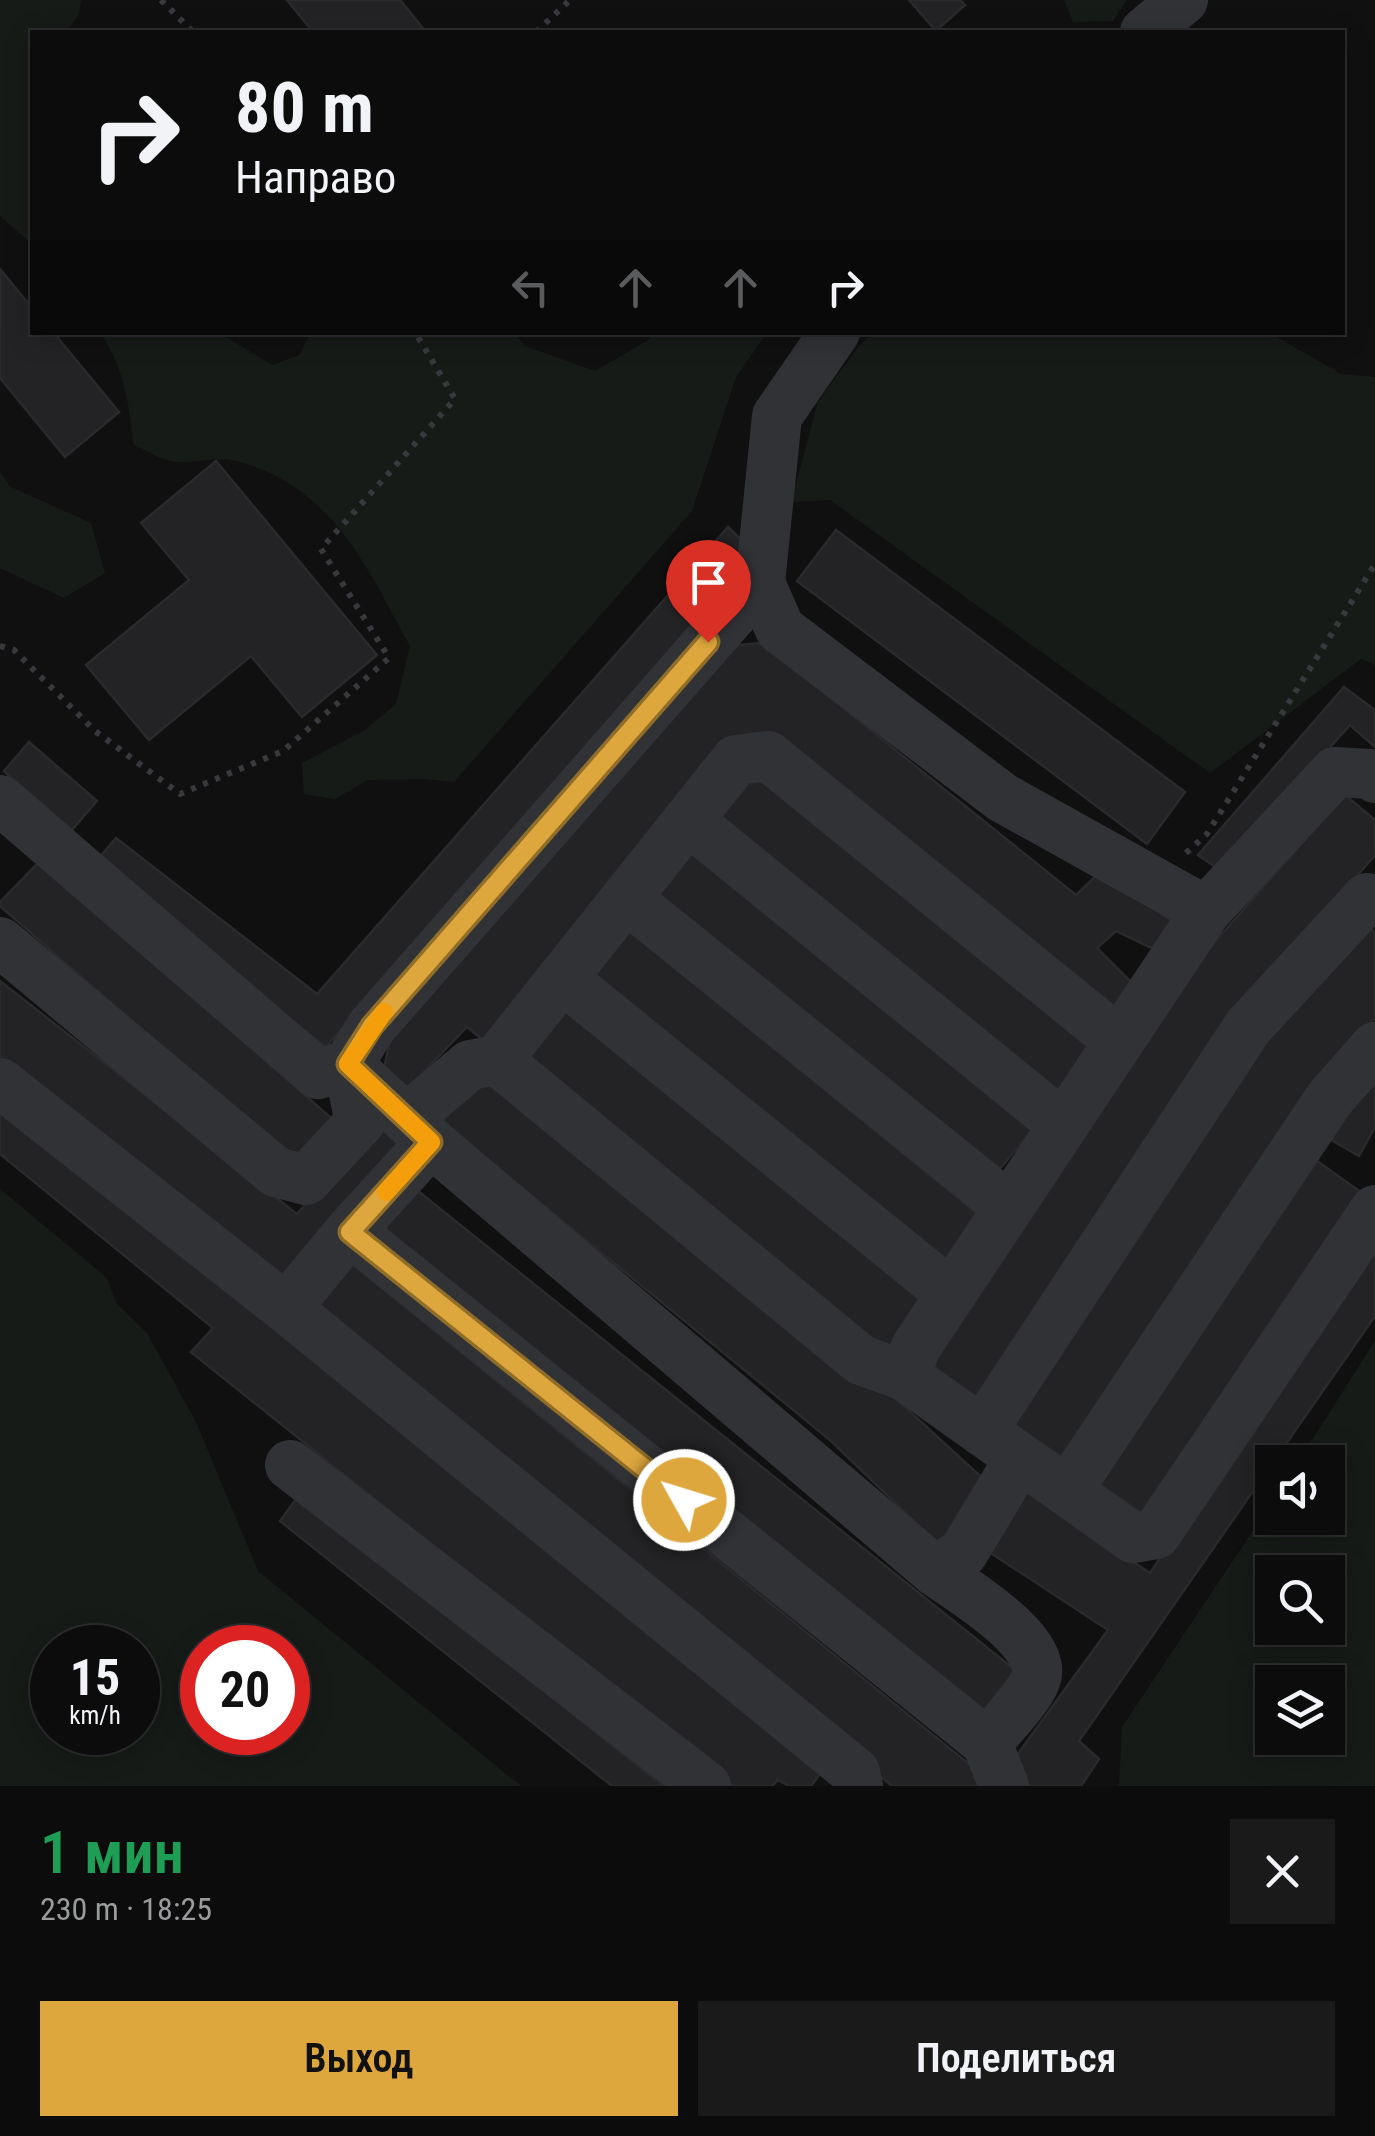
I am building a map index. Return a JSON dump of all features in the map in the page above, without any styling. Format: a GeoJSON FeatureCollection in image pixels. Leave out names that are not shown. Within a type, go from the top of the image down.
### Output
{"type":"FeatureCollection","features":[{"type":"Feature","properties":{"kind":"lane"},"geometry":{"type":"LineString","coordinates":[[1147,30],[1183,0]]}},
{"type":"Feature","properties":{"kind":"lane"},"geometry":{"type":"LineString","coordinates":[[834,335],[777,416],[760,583],[780,629],[1002,798],[1206,911]]}},
{"type":"Feature","properties":{"kind":"lane"},"geometry":{"type":"LineString","coordinates":[[0,800],[318,1074],[348,1064],[372,1026],[760,583]]}},
{"type":"Feature","properties":{"kind":"lane"},"geometry":{"type":"LineString","coordinates":[[286,1308],[350,1232],[419,1130],[470,1065],[497,1060],[736,760],[768,756],[1119,1041]]}},
{"type":"Feature","properties":{"kind":"lane"},"geometry":{"type":"LineString","coordinates":[[905,1376],[916,1347],[1206,911],[1334,772],[1370,774],[1375,778]]}},
{"type":"Feature","properties":{"kind":"lane"},"geometry":{"type":"LineString","coordinates":[[688,820],[1063,1125]]}},
{"type":"Feature","properties":{"kind":"lane"},"geometry":{"type":"LineString","coordinates":[[626,898],[1009,1207]]}},
{"type":"Feature","properties":{"kind":"lane"},"geometry":{"type":"LineString","coordinates":[[935,1571],[963,1553],[1002,1444],[1248,1027],[1372,898]]}},
{"type":"Feature","properties":{"kind":"lane"},"geometry":{"type":"LineString","coordinates":[[0,942],[276,1172],[306,1180],[360,1122],[348,1064]]}},
{"type":"Feature","properties":{"kind":"lane"},"geometry":{"type":"LineString","coordinates":[[562,978],[951,1294]]}},
{"type":"Feature","properties":{"kind":"lane"},"geometry":{"type":"LineString","coordinates":[[1067,1491],[1330,1098],[1375,1048]]}},
{"type":"Feature","properties":{"kind":"lane"},"geometry":{"type":"LineString","coordinates":[[497,1060],[861,1360],[905,1376],[1133,1538],[1156,1534],[1375,1210]]}},
{"type":"Feature","properties":{"kind":"lane"},"geometry":{"type":"LineString","coordinates":[[348,1064],[419,1130],[935,1571],[1018,1633],[1037,1659],[1037,1679],[996,1765],[350,1232]]}},
{"type":"Feature","properties":{"kind":"lane"},"geometry":{"type":"LineString","coordinates":[[0,1083],[286,1308],[856,1772],[858,1786]]}},
{"type":"Feature","properties":{"kind":"lane"},"geometry":{"type":"LineString","coordinates":[[290,1465],[706,1786]]}},
{"type":"Feature","properties":{"kind":"path"},"geometry":{"type":"LineString","coordinates":[[161,0],[191,30]]}},
{"type":"Feature","properties":{"kind":"path"},"geometry":{"type":"LineString","coordinates":[[538,30],[571,0]]}},
{"type":"Feature","properties":{"kind":"path"},"geometry":{"type":"LineString","coordinates":[[0,646],[14,650],[95,732],[180,794],[283,750],[389,658],[321,549],[455,400],[417,335]]}},
{"type":"Feature","properties":{"kind":"path"},"geometry":{"type":"LineString","coordinates":[[1156,882],[1206,834],[1375,564]]}},
{"type":"Feature","properties":{"kind":"shaded area"},"geometry":{"type":"Polygon","coordinates":[[[0,0],[81,0],[79,14],[67,30],[30,30],[30,242],[0,216],[0,0]]]}},
{"type":"Feature","properties":{"kind":"shaded area"},"geometry":{"type":"Polygon","coordinates":[[[1064,0],[1127,0],[1113,21],[1073,22],[1064,0]]]}},
{"type":"Feature","properties":{"kind":"shaded area"},"geometry":{"type":"Polygon","coordinates":[[[101,335],[226,335],[272,365],[299,355],[310,335],[516,335],[525,346],[595,371],[652,335],[766,335],[736,377],[692,511],[454,782],[367,780],[335,799],[304,794],[302,763],[365,730],[396,704],[410,646],[343,533],[298,490],[270,473],[237,461],[171,461],[133,444],[124,386],[101,335]]]}},
{"type":"Feature","properties":{"kind":"shaded area"},"geometry":{"type":"Polygon","coordinates":[[[871,335],[1273,335],[1341,374],[1375,377],[1375,665],[1361,659],[1210,773],[830,500],[791,502],[818,402],[871,335]]]}},
{"type":"Feature","properties":{"kind":"shaded area"},"geometry":{"type":"Polygon","coordinates":[[[0,472],[11,487],[91,523],[105,573],[64,598],[0,568],[0,472]]]}},
{"type":"Feature","properties":{"kind":"shaded area"},"geometry":{"type":"Polygon","coordinates":[[[0,1189],[107,1278],[116,1303],[147,1333],[196,1422],[258,1571],[521,1786],[0,1786],[0,1189]]]}},
{"type":"Feature","properties":{"kind":"shaded area"},"geometry":{"type":"Polygon","coordinates":[[[1375,1341],[1375,1786],[1119,1786],[1122,1727],[1255,1528],[1255,1535],[1345,1535],[1345,1445],[1309,1445],[1375,1341]]]}},
{"type":"Feature","properties":{"kind":"building"},"geometry":{"type":"Polygon","coordinates":[[[287,0],[400,0],[424,30],[311,30],[287,0]]]}},
{"type":"Feature","properties":{"kind":"building"},"geometry":{"type":"Polygon","coordinates":[[[909,0],[960,0],[965,5],[935,30],[909,0]]]}},
{"type":"Feature","properties":{"kind":"building"},"geometry":{"type":"Polygon","coordinates":[[[0,269],[30,306],[30,335],[55,335],[119,412],[65,457],[0,378],[0,269]]]}},
{"type":"Feature","properties":{"kind":"building"},"geometry":{"type":"Polygon","coordinates":[[[216,461],[377,655],[302,717],[251,656],[149,740],[86,665],[189,580],[141,523],[216,461]]]}},
{"type":"Feature","properties":{"kind":"building"},"geometry":{"type":"Polygon","coordinates":[[[728,527],[754,552],[326,1047],[93,865],[116,838],[317,994],[728,527]]]}},
{"type":"Feature","properties":{"kind":"building"},"geometry":{"type":"Polygon","coordinates":[[[836,530],[1185,792],[1147,844],[797,581],[836,530]]]}},
{"type":"Feature","properties":{"kind":"building"},"geometry":{"type":"Polygon","coordinates":[[[762,643],[1076,895],[1101,871],[1177,925],[1160,952],[1116,931],[1097,948],[1139,990],[1122,1017],[727,743],[483,1040],[467,1027],[408,1088],[383,1074],[393,1025],[725,646],[762,643]]]}},
{"type":"Feature","properties":{"kind":"building"},"geometry":{"type":"Polygon","coordinates":[[[1344,687],[1375,710],[1375,747],[1350,725],[1220,870],[1198,855],[1344,687]]]}},
{"type":"Feature","properties":{"kind":"building"},"geometry":{"type":"Polygon","coordinates":[[[29,742],[97,801],[72,830],[4,771],[29,742]]]}},
{"type":"Feature","properties":{"kind":"building"},"geometry":{"type":"Polygon","coordinates":[[[759,771],[1098,1048],[1055,1101],[715,824],[759,771]]]}},
{"type":"Feature","properties":{"kind":"building"},"geometry":{"type":"Polygon","coordinates":[[[1345,795],[1375,820],[1375,855],[1239,1012],[977,1403],[925,1371],[1197,962],[1345,795]]]}},
{"type":"Feature","properties":{"kind":"building"},"geometry":{"type":"Polygon","coordinates":[[[694,847],[1036,1125],[994,1176],[652,898],[694,847]]]}},
{"type":"Feature","properties":{"kind":"building"},"geometry":{"type":"Polygon","coordinates":[[[39,862],[338,1124],[300,1167],[0,906],[39,862]]]}},
{"type":"Feature","properties":{"kind":"building"},"geometry":{"type":"Polygon","coordinates":[[[1369,926],[1375,933],[1375,1018],[1315,1085],[1064,1458],[1005,1422],[1265,1038],[1369,926]]]}},
{"type":"Feature","properties":{"kind":"building"},"geometry":{"type":"Polygon","coordinates":[[[630,931],[986,1221],[946,1270],[589,981],[630,931]]]}},
{"type":"Feature","properties":{"kind":"building"},"geometry":{"type":"Polygon","coordinates":[[[0,981],[297,1214],[381,1117],[403,1138],[279,1289],[0,1064],[0,981]]]}},
{"type":"Feature","properties":{"kind":"building"},"geometry":{"type":"Polygon","coordinates":[[[568,1008],[927,1300],[884,1353],[525,1061],[568,1008]]]}},
{"type":"Feature","properties":{"kind":"building"},"geometry":{"type":"Polygon","coordinates":[[[1375,1064],[1375,1127],[1359,1156],[1328,1138],[1375,1064]]]}},
{"type":"Feature","properties":{"kind":"building"},"geometry":{"type":"Polygon","coordinates":[[[481,1076],[871,1376],[991,1486],[943,1549],[831,1441],[442,1122],[481,1076]]]}},
{"type":"Feature","properties":{"kind":"building"},"geometry":{"type":"Polygon","coordinates":[[[0,1106],[823,1770],[811,1786],[789,1786],[778,1780],[772,1786],[733,1786],[191,1352],[213,1328],[0,1154],[0,1106]]]}},
{"type":"Feature","properties":{"kind":"building"},"geometry":{"type":"Polygon","coordinates":[[[1313,1158],[1362,1193],[1146,1516],[1091,1478],[1313,1158]]]}},
{"type":"Feature","properties":{"kind":"building"},"geometry":{"type":"Polygon","coordinates":[[[413,1187],[1015,1670],[977,1720],[378,1232],[413,1187]]]}},
{"type":"Feature","properties":{"kind":"building"},"geometry":{"type":"Polygon","coordinates":[[[1375,1241],[1375,1316],[1285,1445],[1255,1445],[1255,1488],[1079,1741],[1099,1759],[1081,1786],[1028,1786],[1006,1770],[1108,1630],[980,1546],[1020,1488],[1150,1573],[1375,1241]]]}},
{"type":"Feature","properties":{"kind":"building"},"geometry":{"type":"Polygon","coordinates":[[[348,1261],[990,1781],[988,1786],[892,1786],[307,1314],[348,1261]]]}},
{"type":"Feature","properties":{"kind":"building"},"geometry":{"type":"Polygon","coordinates":[[[299,1495],[663,1786],[612,1786],[280,1521],[299,1495]]]}},
{"type":"Feature","properties":{"kind":"slow traffic"},"geometry":{"type":"LineString","coordinates":[[384,1012],[348,1064],[431,1142],[386,1192]]}},
{"type":"Feature","properties":{"kind":"route"},"geometry":{"type":"LineString","coordinates":[[684,1500],[350,1232],[431,1142],[348,1064],[372,1026],[708,642]]}}]}
